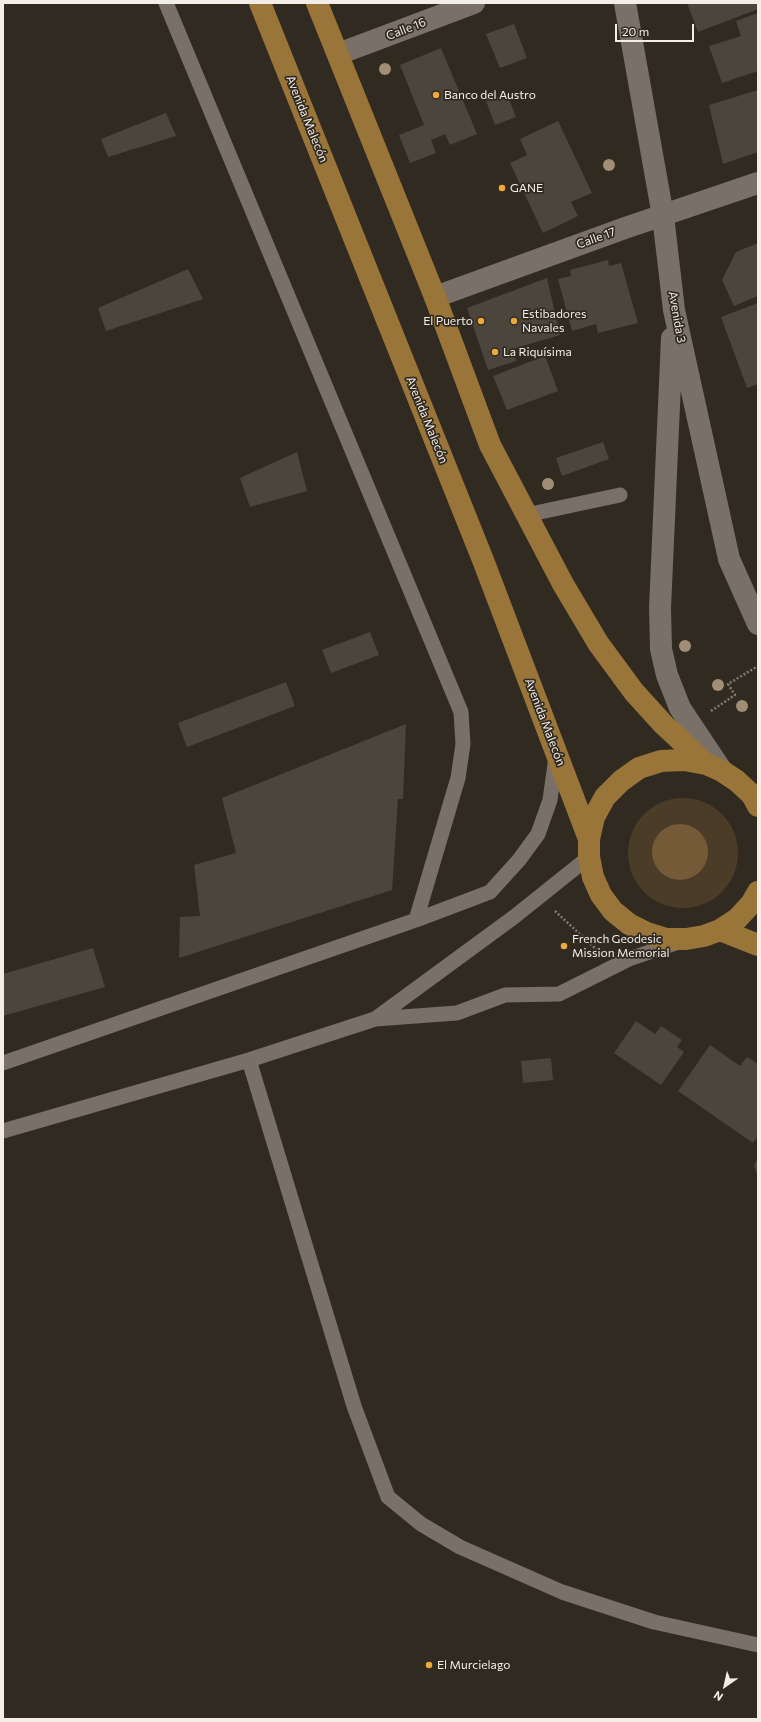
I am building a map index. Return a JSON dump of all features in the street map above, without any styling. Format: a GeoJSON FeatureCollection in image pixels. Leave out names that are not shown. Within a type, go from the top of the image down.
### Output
{"type":"FeatureCollection","features":[{"type":"Feature","properties":{"kind":"main road","name":"Avenida Malecón"},"geometry":{"type":"LineString","coordinates":[[260,3],[480,552],[556,752],[589,848]]}},
{"type":"Feature","properties":{"kind":"main road"},"geometry":{"type":"LineString","coordinates":[[317,3],[435,297],[490,445],[563,584],[598,643],[634,692],[664,725],[714,767],[742,786],[752,795],[758,806]]}},
{"type":"Feature","properties":{"kind":"main road"},"geometry":{"type":"LineString","coordinates":[[714,767],[684,760],[661,761],[639,768],[621,780],[605,797],[594,817],[589,848],[593,877],[601,895],[618,915],[629,924],[647,933],[666,938],[686,939],[704,936],[720,930],[737,919],[751,904],[758,892]]}},
{"type":"Feature","properties":{"kind":"main road"},"geometry":{"type":"LineString","coordinates":[[720,930],[758,945]]}},
{"type":"Feature","properties":{"kind":"street","name":"Calle 16"},"geometry":{"type":"LineString","coordinates":[[338,54],[474,3]]}},
{"type":"Feature","properties":{"kind":"street","name":"Avenida 3"},"geometry":{"type":"LineString","coordinates":[[625,3],[663,216],[674,310],[729,559],[758,624]]}},
{"type":"Feature","properties":{"kind":"street","name":"Calle 17"},"geometry":{"type":"LineString","coordinates":[[435,297],[758,183]]}},
{"type":"Feature","properties":{"kind":"street"},"geometry":{"type":"LineString","coordinates":[[674,310],[660,608],[661,649],[667,676],[680,708],[714,767]]}},
{"type":"Feature","properties":{"kind":"lane"},"geometry":{"type":"LineString","coordinates":[[166,3],[461,712],[463,744],[458,778],[416,920]]}},
{"type":"Feature","properties":{"kind":"lane"},"geometry":{"type":"LineString","coordinates":[[526,515],[620,495]]}},
{"type":"Feature","properties":{"kind":"lane"},"geometry":{"type":"LineString","coordinates":[[3,1063],[416,920],[490,892],[520,860],[538,834],[550,800],[556,752]]}},
{"type":"Feature","properties":{"kind":"lane"},"geometry":{"type":"LineString","coordinates":[[375,1019],[539,897],[589,848]]}},
{"type":"Feature","properties":{"kind":"lane"},"geometry":{"type":"LineString","coordinates":[[3,1131],[249,1060],[375,1019],[458,1013],[505,995],[559,994],[629,959],[686,939]]}},
{"type":"Feature","properties":{"kind":"lane"},"geometry":{"type":"LineString","coordinates":[[249,1060],[354,1406],[388,1497],[421,1524],[460,1547],[562,1592],[654,1622],[758,1645]]}},
{"type":"Feature","properties":{"kind":"path"},"geometry":{"type":"LineString","coordinates":[[708,712],[735,695],[728,684],[758,666]]}},
{"type":"Feature","properties":{"kind":"path"},"geometry":{"type":"LineString","coordinates":[[539,897],[615,966]]}},
{"type":"Feature","properties":{"kind":"shaded area"},"geometry":{"type":"Polygon","coordinates":[[[683,798],[704,802],[714,807],[722,814],[729,822],[734,832],[738,853],[734,874],[729,884],[722,892],[714,899],[704,904],[683,908],[662,904],[652,899],[644,892],[637,884],[632,874],[628,853],[632,832],[637,822],[644,814],[652,807],[662,802],[683,798]]]}},
{"type":"Feature","properties":{"kind":"shaded area"},"geometry":{"type":"Polygon","coordinates":[[[680,824],[695,829],[703,837],[708,852],[703,867],[695,875],[680,880],[665,875],[657,867],[652,852],[657,837],[665,829],[680,824]]]}},
{"type":"Feature","properties":{"kind":"building"},"geometry":{"type":"Polygon","coordinates":[[[687,3],[758,3],[758,9],[698,32],[687,3]]]}},
{"type":"Feature","properties":{"kind":"building"},"geometry":{"type":"Polygon","coordinates":[[[758,13],[758,71],[722,83],[709,46],[741,36],[736,21],[758,13]]]}},
{"type":"Feature","properties":{"kind":"building"},"geometry":{"type":"Polygon","coordinates":[[[514,24],[527,58],[500,68],[486,34],[514,24]]]}},
{"type":"Feature","properties":{"kind":"building","name":"Banco del Austro"},"geometry":{"type":"Polygon","coordinates":[[[441,48],[477,134],[450,145],[445,134],[431,140],[436,153],[410,163],[399,135],[424,125],[400,65],[441,48]]]}},
{"type":"Feature","properties":{"kind":"building"},"geometry":{"type":"Polygon","coordinates":[[[758,90],[758,152],[723,164],[709,105],[758,90]]]}},
{"type":"Feature","properties":{"kind":"building"},"geometry":{"type":"Polygon","coordinates":[[[507,94],[516,117],[495,125],[486,101],[507,94]]]}},
{"type":"Feature","properties":{"kind":"building"},"geometry":{"type":"Polygon","coordinates":[[[166,113],[176,136],[108,157],[101,139],[166,113]]]}},
{"type":"Feature","properties":{"kind":"building"},"geometry":{"type":"Polygon","coordinates":[[[558,121],[592,193],[571,202],[578,216],[543,233],[510,163],[527,155],[520,139],[558,121]]]}},
{"type":"Feature","properties":{"kind":"building"},"geometry":{"type":"Polygon","coordinates":[[[758,243],[758,296],[734,306],[722,280],[736,252],[758,243]]]}},
{"type":"Feature","properties":{"kind":"building"},"geometry":{"type":"Polygon","coordinates":[[[608,260],[609,266],[621,263],[638,323],[598,333],[596,324],[572,331],[558,279],[571,276],[570,270],[608,260]]]}},
{"type":"Feature","properties":{"kind":"building"},"geometry":{"type":"Polygon","coordinates":[[[188,269],[203,299],[106,331],[98,308],[188,269]]]}},
{"type":"Feature","properties":{"kind":"building","name":"Estibadores Navales"},"geometry":{"type":"Polygon","coordinates":[[[547,278],[560,335],[513,349],[516,361],[488,370],[467,308],[547,278]]]}},
{"type":"Feature","properties":{"kind":"building"},"geometry":{"type":"Polygon","coordinates":[[[758,303],[758,384],[747,388],[721,317],[758,303]]]}},
{"type":"Feature","properties":{"kind":"building"},"geometry":{"type":"Polygon","coordinates":[[[545,356],[558,391],[507,410],[493,376],[545,356]]]}},
{"type":"Feature","properties":{"kind":"building"},"geometry":{"type":"Polygon","coordinates":[[[603,442],[609,459],[562,476],[556,458],[603,442]]]}},
{"type":"Feature","properties":{"kind":"building"},"geometry":{"type":"Polygon","coordinates":[[[297,452],[307,491],[250,507],[240,478],[297,452]]]}},
{"type":"Feature","properties":{"kind":"building"},"geometry":{"type":"Polygon","coordinates":[[[370,632],[379,655],[331,673],[322,650],[370,632]]]}},
{"type":"Feature","properties":{"kind":"building"},"geometry":{"type":"Polygon","coordinates":[[[286,682],[295,706],[187,747],[178,723],[286,682]]]}},
{"type":"Feature","properties":{"kind":"building"},"geometry":{"type":"Polygon","coordinates":[[[406,724],[403,799],[398,799],[392,890],[179,958],[180,917],[200,916],[194,865],[236,853],[222,798],[406,724]]]}},
{"type":"Feature","properties":{"kind":"building"},"geometry":{"type":"Polygon","coordinates":[[[93,948],[105,987],[3,1016],[3,974],[93,948]]]}},
{"type":"Feature","properties":{"kind":"building"},"geometry":{"type":"Polygon","coordinates":[[[636,1021],[655,1034],[661,1026],[682,1040],[677,1047],[684,1052],[661,1085],[614,1053],[636,1021]]]}},
{"type":"Feature","properties":{"kind":"building"},"geometry":{"type":"Polygon","coordinates":[[[710,1045],[740,1066],[747,1057],[758,1064],[758,1136],[753,1143],[678,1091],[710,1045]]]}},
{"type":"Feature","properties":{"kind":"building"},"geometry":{"type":"Polygon","coordinates":[[[551,1058],[553,1080],[523,1083],[521,1061],[551,1058]]]}},
{"type":"Feature","properties":{"kind":"building"},"geometry":{"type":"Polygon","coordinates":[[[758,1158],[758,1178],[754,1165],[758,1158]]]}},
{"type":"Feature","properties":{"kind":"place","name":"Banco del Austro"},"geometry":{"type":"Point","coordinates":[436,95]}},
{"type":"Feature","properties":{"kind":"place","name":"GANE"},"geometry":{"type":"Point","coordinates":[502,188]}},
{"type":"Feature","properties":{"kind":"place","name":"El Puerto"},"geometry":{"type":"Point","coordinates":[481,321]}},
{"type":"Feature","properties":{"kind":"place","name":"Estibadores Navales"},"geometry":{"type":"Point","coordinates":[514,321]}},
{"type":"Feature","properties":{"kind":"place","name":"La Riquísima"},"geometry":{"type":"Point","coordinates":[495,352]}},
{"type":"Feature","properties":{"kind":"place","name":"French Geodesic Mission Memorial"},"geometry":{"type":"Point","coordinates":[564,946]}},
{"type":"Feature","properties":{"kind":"place","name":"El Murcielago"},"geometry":{"type":"Point","coordinates":[429,1665]}}]}
